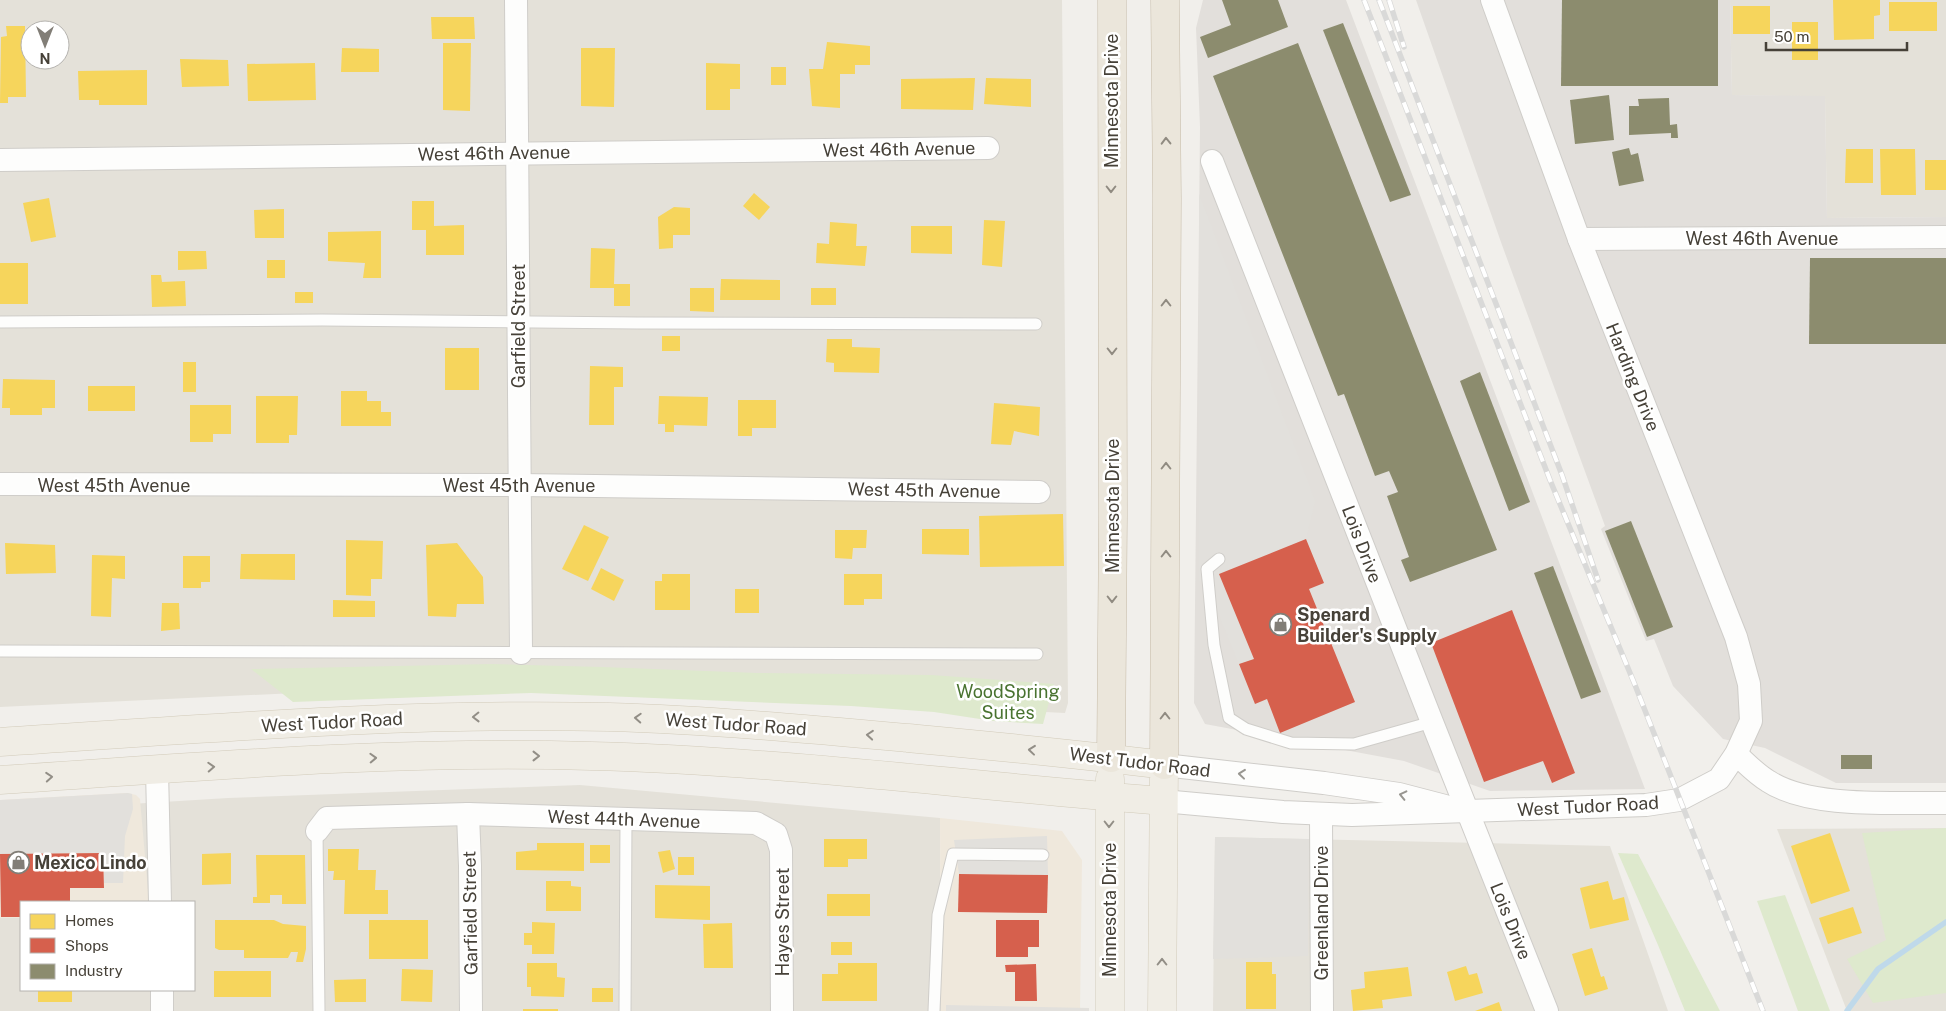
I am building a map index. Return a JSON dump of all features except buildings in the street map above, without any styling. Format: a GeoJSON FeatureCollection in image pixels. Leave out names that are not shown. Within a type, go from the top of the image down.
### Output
{"type":"FeatureCollection","features":[{"type":"Feature","properties":{"kind":"highway","name":"Minnesota Drive"},"geometry":{"type":"LineString","coordinates":[[1110,758],[1113,535],[1112,0]]}},
{"type":"Feature","properties":{"kind":"highway"},"geometry":{"type":"LineString","coordinates":[[1164,765],[1167,198],[1165,0]]}},
{"type":"Feature","properties":{"kind":"main road","name":"West Tudor Road"},"geometry":{"type":"LineString","coordinates":[[0,742],[324,722],[442,717],[609,717],[813,729],[1164,765]]}},
{"type":"Feature","properties":{"kind":"main road"},"geometry":{"type":"LineString","coordinates":[[0,755],[12,751],[129,744],[147,733]]}},
{"type":"Feature","properties":{"kind":"main road","name":"West Tudor Road"},"geometry":{"type":"LineString","coordinates":[[0,780],[355,759],[586,756],[726,761],[1163,801]]}},
{"type":"Feature","properties":{"kind":"main road","name":"Minnesota Drive"},"geometry":{"type":"LineString","coordinates":[[1110,758],[1110,1011]]}},
{"type":"Feature","properties":{"kind":"main road"},"geometry":{"type":"LineString","coordinates":[[1162,1011],[1164,765]]}},
{"type":"Feature","properties":{"kind":"street","name":"Garfield Street"},"geometry":{"type":"LineString","coordinates":[[516,0],[521,652]]}},
{"type":"Feature","properties":{"kind":"street","name":"Harding Drive"},"geometry":{"type":"LineString","coordinates":[[1492,0],[1579,239],[1736,638],[1749,684],[1751,721],[1736,754]]}},
{"type":"Feature","properties":{"kind":"street","name":"West 46th Avenue"},"geometry":{"type":"LineString","coordinates":[[0,160],[988,148]]}},
{"type":"Feature","properties":{"kind":"street","name":"Lois Drive"},"geometry":{"type":"LineString","coordinates":[[1212,161],[1547,1011]]}},
{"type":"Feature","properties":{"kind":"street","name":"West 46th Avenue"},"geometry":{"type":"LineString","coordinates":[[1579,239],[1946,237]]}},
{"type":"Feature","properties":{"kind":"street","name":"West 45th Avenue"},"geometry":{"type":"LineString","coordinates":[[0,484],[520,485],[1039,492]]}},
{"type":"Feature","properties":{"kind":"street","name":"West Tudor Road"},"geometry":{"type":"LineString","coordinates":[[1163,801],[1321,815],[1468,812],[1646,805],[1679,800],[1719,779],[1736,754]]}},
{"type":"Feature","properties":{"kind":"street"},"geometry":{"type":"LineString","coordinates":[[1736,754],[1768,782],[1800,795],[1825,801],[1946,803]]}},
{"type":"Feature","properties":{"kind":"street","name":"West Tudor Road"},"geometry":{"type":"LineString","coordinates":[[1164,765],[1324,783],[1400,794],[1468,812]]}},
{"type":"Feature","properties":{"kind":"street"},"geometry":{"type":"LineString","coordinates":[[157,770],[160,901]]}},
{"type":"Feature","properties":{"kind":"street","name":"Garfield Street"},"geometry":{"type":"LineString","coordinates":[[468,814],[471,1011]]}},
{"type":"Feature","properties":{"kind":"street","name":"West 44th Avenue"},"geometry":{"type":"LineString","coordinates":[[317,832],[327,818],[468,814],[756,823],[776,834]]}},
{"type":"Feature","properties":{"kind":"street","name":"Greenland Drive"},"geometry":{"type":"LineString","coordinates":[[1321,815],[1322,1011]]}},
{"type":"Feature","properties":{"kind":"street","name":"Hayes Street"},"geometry":{"type":"LineString","coordinates":[[776,834],[781,850],[782,1011]]}},
{"type":"Feature","properties":{"kind":"street"},"geometry":{"type":"LineString","coordinates":[[162,991],[162,1011]]}},
{"type":"Feature","properties":{"kind":"lane"},"geometry":{"type":"LineString","coordinates":[[0,322],[312,320],[1036,324]]}},
{"type":"Feature","properties":{"kind":"lane"},"geometry":{"type":"LineString","coordinates":[[1219,559],[1207,569],[1214,645],[1230,718],[1246,729],[1291,743],[1354,744],[1432,722]]}},
{"type":"Feature","properties":{"kind":"lane"},"geometry":{"type":"LineString","coordinates":[[0,651],[1037,654]]}},
{"type":"Feature","properties":{"kind":"lane"},"geometry":{"type":"LineString","coordinates":[[625,1011],[626,819]]}},
{"type":"Feature","properties":{"kind":"lane"},"geometry":{"type":"LineString","coordinates":[[317,832],[319,1011]]}},
{"type":"Feature","properties":{"kind":"lane"},"geometry":{"type":"LineString","coordinates":[[934,1011],[938,915],[953,854],[1043,855]]}},
{"type":"Feature","properties":{"kind":"shaded area"},"geometry":{"type":"Polygon","coordinates":[[[0,0],[1062,0],[1068,703],[1065,713],[731,696],[422,687],[0,707],[0,0]]]}},
{"type":"Feature","properties":{"kind":"shaded area"},"geometry":{"type":"Polygon","coordinates":[[[1203,0],[1346,0],[1645,789],[1490,791],[1404,761],[1205,724],[1194,703],[1200,127],[1196,28],[1203,0]]]}},
{"type":"Feature","properties":{"kind":"shaded area"},"geometry":{"type":"Polygon","coordinates":[[[1416,0],[1730,0],[1732,95],[1825,96],[1827,218],[1946,217],[1946,783],[1836,783],[1765,748],[1723,739],[1673,686],[1654,639],[1646,641],[1601,529],[1605,526],[1502,245],[1416,0]]]}},
{"type":"Feature","properties":{"kind":"shaded area"},"geometry":{"type":"Polygon","coordinates":[[[1730,0],[1946,0],[1946,217],[1827,218],[1825,97],[1732,95],[1730,0]]]}},
{"type":"Feature","properties":{"kind":"shaded area"},"geometry":{"type":"Polygon","coordinates":[[[1199,194],[1315,501],[1306,539],[1219,574],[1254,659],[1239,664],[1208,588],[1199,581],[1199,194]]]}},
{"type":"Feature","properties":{"kind":"shaded area"},"geometry":{"type":"Polygon","coordinates":[[[580,785],[940,818],[941,1011],[0,1011],[0,812],[228,798],[580,785]]]}},
{"type":"Feature","properties":{"kind":"shaded area"},"geometry":{"type":"Polygon","coordinates":[[[128,793],[136,795],[140,799],[149,901],[20,901],[20,918],[0,918],[0,800],[128,793]]]}},
{"type":"Feature","properties":{"kind":"shaded area"},"geometry":{"type":"Polygon","coordinates":[[[132,794],[133,809],[125,836],[123,883],[104,883],[103,853],[1,854],[0,878],[0,800],[132,794]]]}},
{"type":"Feature","properties":{"kind":"shaded area"},"geometry":{"type":"Polygon","coordinates":[[[940,818],[1062,831],[1082,860],[1080,1011],[941,1011],[940,818]]]}},
{"type":"Feature","properties":{"kind":"shaded area"},"geometry":{"type":"Polygon","coordinates":[[[1946,828],[1946,1011],[1847,1011],[1777,829],[1946,828]]]}},
{"type":"Feature","properties":{"kind":"shaded area"},"geometry":{"type":"Polygon","coordinates":[[[1047,836],[1048,875],[959,874],[954,840],[1047,836]]]}},
{"type":"Feature","properties":{"kind":"shaded area"},"geometry":{"type":"Polygon","coordinates":[[[1215,837],[1610,846],[1668,1011],[1213,1011],[1215,837]]]}},
{"type":"Feature","properties":{"kind":"shaded area"},"geometry":{"type":"Polygon","coordinates":[[[1215,837],[1309,839],[1308,956],[1213,959],[1215,837]]]}},
{"type":"Feature","properties":{"kind":"shaded area"},"geometry":{"type":"Polygon","coordinates":[[[946,1005],[1089,1008],[1089,1011],[946,1011],[946,1005]]]}},
{"type":"Feature","properties":{"kind":"green space","name":"WoodSpring Suites"},"geometry":{"type":"Polygon","coordinates":[[[492,664],[758,673],[931,675],[1054,684],[1043,724],[993,721],[934,712],[851,706],[531,693],[293,702],[251,669],[492,664]]]}},
{"type":"Feature","properties":{"kind":"green space"},"geometry":{"type":"Polygon","coordinates":[[[1946,828],[1946,993],[1873,1003],[1847,959],[1886,940],[1862,833],[1946,828]]]}},
{"type":"Feature","properties":{"kind":"green space"},"geometry":{"type":"Polygon","coordinates":[[[1618,853],[1638,854],[1720,1011],[1685,1011],[1618,853]]]}},
{"type":"Feature","properties":{"kind":"green space"},"geometry":{"type":"Polygon","coordinates":[[[1785,895],[1830,1011],[1798,1011],[1757,901],[1785,895]]]}},
{"type":"Feature","properties":{"kind":"waterway"},"geometry":{"type":"LineString","coordinates":[[1847,1011],[1878,969],[1946,922]]}},
{"type":"Feature","properties":{"kind":"railway"},"geometry":{"type":"LineString","coordinates":[[1364,0],[1550,480],[1635,685],[1763,1011]]}},
{"type":"Feature","properties":{"kind":"railway"},"geometry":{"type":"LineString","coordinates":[[1379,0],[1562,475],[1598,580]]}},
{"type":"Feature","properties":{"kind":"railway"},"geometry":{"type":"LineString","coordinates":[[1389,0],[1404,47]]}},
{"type":"Feature","properties":{"kind":"place","name":"Spenard Builder's Supply"},"geometry":{"type":"Point","coordinates":[1281,624]}},
{"type":"Feature","properties":{"kind":"place","name":"Mexico Lindo"},"geometry":{"type":"Point","coordinates":[18,862]}}]}
